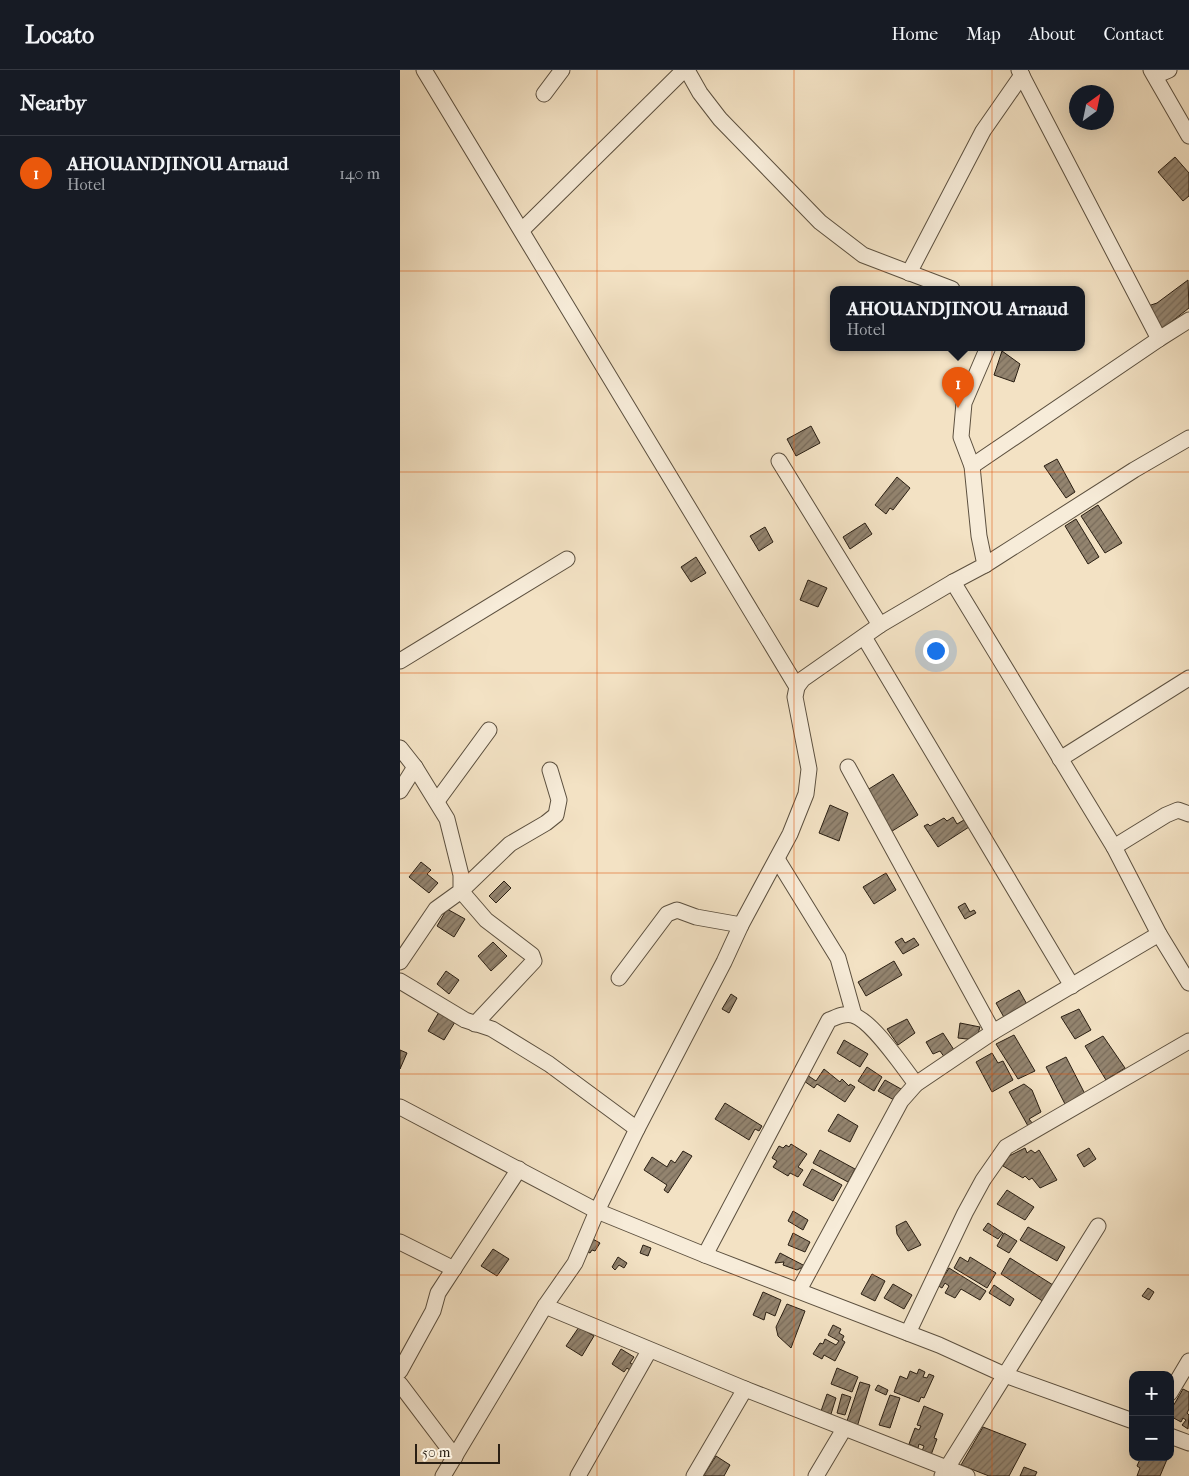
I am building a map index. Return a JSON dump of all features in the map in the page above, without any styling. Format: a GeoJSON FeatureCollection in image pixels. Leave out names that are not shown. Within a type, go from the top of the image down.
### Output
{"type":"FeatureCollection","features":[{"type":"Feature","properties":{"kind":"street"},"geometry":{"type":"LineString","coordinates":[[424,70],[797,687]]}},
{"type":"Feature","properties":{"kind":"street"},"geometry":{"type":"LineString","coordinates":[[544,94],[562,70]]}},
{"type":"Feature","properties":{"kind":"street"},"geometry":{"type":"LineString","coordinates":[[522,230],[686,70],[700,93],[720,119],[820,222],[864,255],[944,286]]}},
{"type":"Feature","properties":{"kind":"street"},"geometry":{"type":"LineString","coordinates":[[1169,70],[1153,73],[1189,136]]}},
{"type":"Feature","properties":{"kind":"street"},"geometry":{"type":"LineString","coordinates":[[909,273],[983,131],[1021,73],[1159,339]]}},
{"type":"Feature","properties":{"kind":"street"},"geometry":{"type":"LineString","coordinates":[[972,466],[1189,320]]}},
{"type":"Feature","properties":{"kind":"street"},"geometry":{"type":"LineString","coordinates":[[985,566],[979,536],[972,466],[961,437],[964,403],[986,351]]}},
{"type":"Feature","properties":{"kind":"street"},"geometry":{"type":"LineString","coordinates":[[443,1476],[545,1306],[575,1263],[597,1211],[637,1129],[790,834],[806,794],[809,769],[795,697],[797,687],[803,679],[880,624],[985,566],[1109,486],[1189,438]]}},
{"type":"Feature","properties":{"kind":"street"},"geometry":{"type":"LineString","coordinates":[[779,461],[880,624]]}},
{"type":"Feature","properties":{"kind":"street"},"geometry":{"type":"LineString","coordinates":[[400,661],[567,559]]}},
{"type":"Feature","properties":{"kind":"street"},"geometry":{"type":"LineString","coordinates":[[953,582],[1022,692],[1060,759],[1114,846],[1159,934],[1189,983]]}},
{"type":"Feature","properties":{"kind":"street"},"geometry":{"type":"LineString","coordinates":[[864,637],[1072,986]]}},
{"type":"Feature","properties":{"kind":"street"},"geometry":{"type":"LineString","coordinates":[[1060,759],[1189,678]]}},
{"type":"Feature","properties":{"kind":"street"},"geometry":{"type":"LineString","coordinates":[[437,801],[488,730]]}},
{"type":"Feature","properties":{"kind":"street"},"geometry":{"type":"LineString","coordinates":[[400,748],[415,767],[447,819],[461,875],[461,891],[486,920],[532,955],[534,961],[475,1024]]}},
{"type":"Feature","properties":{"kind":"street"},"geometry":{"type":"LineString","coordinates":[[400,790],[415,767]]}},
{"type":"Feature","properties":{"kind":"street"},"geometry":{"type":"LineString","coordinates":[[848,767],[993,1032]]}},
{"type":"Feature","properties":{"kind":"street"},"geometry":{"type":"LineString","coordinates":[[400,962],[436,909],[461,891],[510,844],[556,815],[559,800],[550,770]]}},
{"type":"Feature","properties":{"kind":"street"},"geometry":{"type":"LineString","coordinates":[[1114,846],[1166,815],[1185,809]]}},
{"type":"Feature","properties":{"kind":"street"},"geometry":{"type":"LineString","coordinates":[[777,859],[838,958],[854,1015]]}},
{"type":"Feature","properties":{"kind":"street"},"geometry":{"type":"LineString","coordinates":[[619,978],[667,914],[677,910],[696,917],[742,925]]}},
{"type":"Feature","properties":{"kind":"street"},"geometry":{"type":"LineString","coordinates":[[799,1290],[901,1101],[916,1084],[993,1032],[1159,934]]}},
{"type":"Feature","properties":{"kind":"street"},"geometry":{"type":"LineString","coordinates":[[400,981],[465,1020],[492,1029],[549,1064],[637,1129]]}},
{"type":"Feature","properties":{"kind":"street"},"geometry":{"type":"LineString","coordinates":[[705,1255],[829,1020],[846,1014],[854,1015],[867,1022],[916,1084]]}},
{"type":"Feature","properties":{"kind":"street"},"geometry":{"type":"LineString","coordinates":[[908,1333],[965,1213],[983,1180],[1006,1147],[1189,1041]]}},
{"type":"Feature","properties":{"kind":"street"},"geometry":{"type":"LineString","coordinates":[[400,1107],[597,1211],[705,1255],[940,1345],[1005,1375],[1129,1420]]}},
{"type":"Feature","properties":{"kind":"street"},"geometry":{"type":"LineString","coordinates":[[400,1371],[433,1311],[438,1293],[519,1169]]}},
{"type":"Feature","properties":{"kind":"street"},"geometry":{"type":"LineString","coordinates":[[944,1473],[1098,1226]]}},
{"type":"Feature","properties":{"kind":"street"},"geometry":{"type":"LineString","coordinates":[[400,1242],[454,1269]]}},
{"type":"Feature","properties":{"kind":"street"},"geometry":{"type":"LineString","coordinates":[[545,1306],[649,1351],[844,1428],[944,1473],[967,1476]]}},
{"type":"Feature","properties":{"kind":"street"},"geometry":{"type":"LineString","coordinates":[[578,1476],[649,1351]]}},
{"type":"Feature","properties":{"kind":"street"},"geometry":{"type":"LineString","coordinates":[[1174,1386],[1189,1361]]}},
{"type":"Feature","properties":{"kind":"street"},"geometry":{"type":"LineString","coordinates":[[400,1384],[454,1458]]}},
{"type":"Feature","properties":{"kind":"street"},"geometry":{"type":"LineString","coordinates":[[694,1476],[745,1389]]}},
{"type":"Feature","properties":{"kind":"street"},"geometry":{"type":"LineString","coordinates":[[816,1476],[844,1428]]}},
{"type":"Feature","properties":{"kind":"street"},"geometry":{"type":"LineString","coordinates":[[1174,1437],[1189,1443]]}},
{"type":"Feature","properties":{"kind":"building"},"geometry":{"type":"Polygon","coordinates":[[[1175,157],[1189,173],[1189,196],[1183,201],[1158,172],[1175,157]]]}},
{"type":"Feature","properties":{"kind":"building"},"geometry":{"type":"Polygon","coordinates":[[[1188,280],[1189,308],[1162,329],[1145,307],[1157,303],[1188,280]]]}},
{"type":"Feature","properties":{"kind":"building"},"geometry":{"type":"Polygon","coordinates":[[[1002,351],[1020,364],[1014,382],[994,375],[1002,351]]]}},
{"type":"Feature","properties":{"kind":"building"},"geometry":{"type":"Polygon","coordinates":[[[811,426],[820,443],[796,456],[787,439],[811,426]]]}},
{"type":"Feature","properties":{"kind":"building"},"geometry":{"type":"Polygon","coordinates":[[[1057,459],[1075,492],[1066,498],[1044,466],[1057,459]]]}},
{"type":"Feature","properties":{"kind":"building"},"geometry":{"type":"Polygon","coordinates":[[[897,477],[910,488],[893,510],[890,508],[886,514],[875,505],[897,477]]]}},
{"type":"Feature","properties":{"kind":"building"},"geometry":{"type":"Polygon","coordinates":[[[1098,505],[1122,543],[1105,553],[1081,516],[1098,505]]]}},
{"type":"Feature","properties":{"kind":"building"},"geometry":{"type":"Polygon","coordinates":[[[1076,519],[1099,557],[1088,564],[1065,526],[1076,519]]]}},
{"type":"Feature","properties":{"kind":"building"},"geometry":{"type":"Polygon","coordinates":[[[865,523],[872,534],[850,549],[843,537],[865,523]]]}},
{"type":"Feature","properties":{"kind":"building"},"geometry":{"type":"Polygon","coordinates":[[[765,527],[773,542],[759,551],[750,536],[765,527]]]}},
{"type":"Feature","properties":{"kind":"building"},"geometry":{"type":"Polygon","coordinates":[[[696,557],[706,573],[691,582],[681,567],[696,557]]]}},
{"type":"Feature","properties":{"kind":"building"},"geometry":{"type":"Polygon","coordinates":[[[808,580],[827,588],[818,607],[800,600],[808,580]]]}},
{"type":"Feature","properties":{"kind":"building"},"geometry":{"type":"Polygon","coordinates":[[[893,774],[918,815],[889,833],[864,792],[893,774]]]}},
{"type":"Feature","properties":{"kind":"building"},"geometry":{"type":"Polygon","coordinates":[[[830,805],[848,813],[839,841],[819,833],[830,805]]]}},
{"type":"Feature","properties":{"kind":"building"},"geometry":{"type":"Polygon","coordinates":[[[953,817],[957,824],[964,820],[969,827],[938,847],[924,826],[928,824],[930,826],[944,818],[947,821],[953,817]]]}},
{"type":"Feature","properties":{"kind":"building"},"geometry":{"type":"Polygon","coordinates":[[[421,862],[431,870],[427,874],[438,883],[429,893],[409,877],[421,862]]]}},
{"type":"Feature","properties":{"kind":"building"},"geometry":{"type":"Polygon","coordinates":[[[886,873],[896,890],[874,904],[863,887],[886,873]]]}},
{"type":"Feature","properties":{"kind":"building"},"geometry":{"type":"Polygon","coordinates":[[[504,881],[511,888],[496,903],[489,896],[504,881]]]}},
{"type":"Feature","properties":{"kind":"building"},"geometry":{"type":"Polygon","coordinates":[[[965,903],[970,912],[974,910],[976,913],[965,919],[958,907],[965,903]]]}},
{"type":"Feature","properties":{"kind":"building"},"geometry":{"type":"Polygon","coordinates":[[[447,909],[465,919],[454,937],[437,926],[447,909]]]}},
{"type":"Feature","properties":{"kind":"building"},"geometry":{"type":"Polygon","coordinates":[[[902,938],[905,943],[914,938],[919,945],[903,954],[895,942],[902,938]]]}},
{"type":"Feature","properties":{"kind":"building"},"geometry":{"type":"Polygon","coordinates":[[[493,942],[507,956],[491,971],[478,956],[493,942]]]}},
{"type":"Feature","properties":{"kind":"building"},"geometry":{"type":"Polygon","coordinates":[[[894,961],[902,975],[866,996],[858,982],[894,961]]]}},
{"type":"Feature","properties":{"kind":"building"},"geometry":{"type":"Polygon","coordinates":[[[446,971],[459,980],[449,994],[437,984],[446,971]]]}},
{"type":"Feature","properties":{"kind":"building"},"geometry":{"type":"Polygon","coordinates":[[[1019,990],[1029,1008],[1006,1021],[996,1003],[1019,990]]]}},
{"type":"Feature","properties":{"kind":"building"},"geometry":{"type":"Polygon","coordinates":[[[731,994],[737,998],[729,1013],[722,1009],[731,994]]]}},
{"type":"Feature","properties":{"kind":"building"},"geometry":{"type":"Polygon","coordinates":[[[1079,1009],[1091,1030],[1075,1039],[1061,1017],[1079,1009]]]}},
{"type":"Feature","properties":{"kind":"building"},"geometry":{"type":"Polygon","coordinates":[[[439,1012],[455,1022],[444,1040],[428,1031],[439,1012]]]}},
{"type":"Feature","properties":{"kind":"building"},"geometry":{"type":"Polygon","coordinates":[[[907,1019],[915,1033],[898,1045],[887,1029],[907,1019]]]}},
{"type":"Feature","properties":{"kind":"building"},"geometry":{"type":"Polygon","coordinates":[[[960,1023],[980,1027],[976,1040],[958,1038],[960,1023]]]}},
{"type":"Feature","properties":{"kind":"building"},"geometry":{"type":"Polygon","coordinates":[[[943,1033],[956,1053],[945,1058],[940,1051],[933,1054],[926,1042],[943,1033]]]}},
{"type":"Feature","properties":{"kind":"building"},"geometry":{"type":"Polygon","coordinates":[[[1014,1035],[1035,1071],[1018,1079],[996,1044],[1014,1035]]]}},
{"type":"Feature","properties":{"kind":"building"},"geometry":{"type":"Polygon","coordinates":[[[1103,1036],[1125,1068],[1106,1080],[1085,1046],[1103,1036]]]}},
{"type":"Feature","properties":{"kind":"building"},"geometry":{"type":"Polygon","coordinates":[[[844,1040],[868,1054],[860,1067],[837,1053],[844,1040]]]}},
{"type":"Feature","properties":{"kind":"building"},"geometry":{"type":"Polygon","coordinates":[[[400,1050],[407,1053],[400,1069],[400,1050]]]}},
{"type":"Feature","properties":{"kind":"building"},"geometry":{"type":"Polygon","coordinates":[[[992,1053],[998,1063],[1003,1061],[1013,1080],[992,1092],[976,1062],[992,1053]]]}},
{"type":"Feature","properties":{"kind":"building"},"geometry":{"type":"Polygon","coordinates":[[[1066,1057],[1085,1094],[1065,1104],[1046,1067],[1066,1057]]]}},
{"type":"Feature","properties":{"kind":"building"},"geometry":{"type":"Polygon","coordinates":[[[867,1067],[882,1077],[874,1091],[858,1081],[867,1067]]]}},
{"type":"Feature","properties":{"kind":"building"},"geometry":{"type":"Polygon","coordinates":[[[824,1069],[840,1082],[842,1079],[849,1086],[850,1084],[855,1087],[845,1102],[817,1084],[814,1088],[804,1081],[807,1075],[816,1081],[824,1069]]]}},
{"type":"Feature","properties":{"kind":"building"},"geometry":{"type":"Polygon","coordinates":[[[885,1080],[901,1089],[894,1100],[878,1091],[885,1080]]]}},
{"type":"Feature","properties":{"kind":"building"},"geometry":{"type":"Polygon","coordinates":[[[1024,1084],[1032,1090],[1041,1112],[1029,1119],[1033,1124],[1028,1126],[1009,1092],[1024,1084]]]}},
{"type":"Feature","properties":{"kind":"building"},"geometry":{"type":"Polygon","coordinates":[[[725,1103],[762,1126],[759,1131],[755,1129],[749,1140],[715,1119],[725,1103]]]}},
{"type":"Feature","properties":{"kind":"building"},"geometry":{"type":"Polygon","coordinates":[[[838,1114],[858,1126],[850,1142],[828,1131],[838,1114]]]}},
{"type":"Feature","properties":{"kind":"building"},"geometry":{"type":"Polygon","coordinates":[[[791,1144],[807,1154],[798,1167],[803,1170],[798,1177],[790,1173],[788,1176],[773,1167],[777,1161],[772,1158],[779,1146],[783,1148],[786,1145],[789,1147],[791,1144]]]}},
{"type":"Feature","properties":{"kind":"building"},"geometry":{"type":"Polygon","coordinates":[[[1025,1148],[1027,1153],[1031,1150],[1035,1153],[1039,1150],[1057,1180],[1040,1188],[1032,1178],[1029,1180],[1025,1176],[1023,1178],[1003,1166],[1009,1156],[1025,1148]]]}},
{"type":"Feature","properties":{"kind":"building"},"geometry":{"type":"Polygon","coordinates":[[[1089,1148],[1096,1159],[1084,1167],[1077,1155],[1089,1148]]]}},
{"type":"Feature","properties":{"kind":"building"},"geometry":{"type":"Polygon","coordinates":[[[820,1150],[855,1169],[848,1182],[813,1163],[820,1150]]]}},
{"type":"Feature","properties":{"kind":"building"},"geometry":{"type":"Polygon","coordinates":[[[683,1151],[692,1156],[668,1193],[664,1190],[667,1185],[644,1170],[652,1157],[667,1167],[671,1160],[675,1163],[683,1151]]]}},
{"type":"Feature","properties":{"kind":"building"},"geometry":{"type":"Polygon","coordinates":[[[812,1169],[842,1185],[833,1201],[803,1185],[812,1169]]]}},
{"type":"Feature","properties":{"kind":"building"},"geometry":{"type":"Polygon","coordinates":[[[1007,1190],[1034,1207],[1025,1220],[997,1204],[1007,1190]]]}},
{"type":"Feature","properties":{"kind":"building"},"geometry":{"type":"Polygon","coordinates":[[[793,1211],[808,1220],[803,1230],[788,1221],[793,1211]]]}},
{"type":"Feature","properties":{"kind":"building"},"geometry":{"type":"Polygon","coordinates":[[[906,1221],[921,1245],[908,1251],[897,1234],[896,1226],[906,1221]]]}},
{"type":"Feature","properties":{"kind":"building"},"geometry":{"type":"Polygon","coordinates":[[[988,1223],[1003,1233],[998,1239],[983,1230],[988,1223]]]}},
{"type":"Feature","properties":{"kind":"building"},"geometry":{"type":"Polygon","coordinates":[[[1028,1227],[1065,1247],[1057,1261],[1020,1240],[1028,1227]]]}},
{"type":"Feature","properties":{"kind":"building"},"geometry":{"type":"Polygon","coordinates":[[[793,1233],[810,1242],[805,1252],[788,1245],[793,1233]]]}},
{"type":"Feature","properties":{"kind":"building"},"geometry":{"type":"Polygon","coordinates":[[[1004,1233],[1017,1241],[1009,1253],[997,1246],[1004,1233]]]}},
{"type":"Feature","properties":{"kind":"building"},"geometry":{"type":"Polygon","coordinates":[[[591,1238],[600,1243],[595,1251],[592,1250],[590,1253],[584,1250],[591,1238]]]}},
{"type":"Feature","properties":{"kind":"building"},"geometry":{"type":"Polygon","coordinates":[[[643,1245],[651,1248],[648,1256],[640,1253],[643,1245]]]}},
{"type":"Feature","properties":{"kind":"building"},"geometry":{"type":"Polygon","coordinates":[[[493,1249],[509,1259],[497,1276],[481,1266],[493,1249]]]}},
{"type":"Feature","properties":{"kind":"building"},"geometry":{"type":"Polygon","coordinates":[[[780,1253],[805,1266],[797,1270],[783,1265],[784,1262],[775,1263],[780,1253]]]}},
{"type":"Feature","properties":{"kind":"building"},"geometry":{"type":"Polygon","coordinates":[[[618,1257],[627,1263],[624,1268],[619,1265],[615,1270],[612,1267],[618,1257]]]}},
{"type":"Feature","properties":{"kind":"building"},"geometry":{"type":"Polygon","coordinates":[[[960,1257],[968,1262],[970,1257],[996,1273],[987,1288],[954,1268],[960,1257]]]}},
{"type":"Feature","properties":{"kind":"building"},"geometry":{"type":"Polygon","coordinates":[[[1010,1258],[1053,1285],[1044,1302],[1001,1274],[1010,1258]]]}},
{"type":"Feature","properties":{"kind":"building"},"geometry":{"type":"Polygon","coordinates":[[[949,1268],[986,1291],[980,1300],[961,1289],[955,1298],[945,1293],[949,1286],[945,1283],[942,1288],[935,1284],[940,1276],[943,1278],[949,1268]]]}},
{"type":"Feature","properties":{"kind":"building"},"geometry":{"type":"Polygon","coordinates":[[[872,1274],[885,1281],[875,1301],[861,1294],[872,1274]]]}},
{"type":"Feature","properties":{"kind":"building"},"geometry":{"type":"Polygon","coordinates":[[[893,1284],[912,1295],[904,1309],[884,1298],[893,1284]]]}},
{"type":"Feature","properties":{"kind":"building"},"geometry":{"type":"Polygon","coordinates":[[[994,1285],[1014,1299],[1010,1306],[989,1293],[994,1285]]]}},
{"type":"Feature","properties":{"kind":"building"},"geometry":{"type":"Polygon","coordinates":[[[1148,1288],[1154,1292],[1149,1300],[1142,1296],[1148,1288]]]}},
{"type":"Feature","properties":{"kind":"building"},"geometry":{"type":"Polygon","coordinates":[[[763,1292],[781,1300],[775,1316],[766,1312],[764,1320],[753,1315],[763,1292]]]}},
{"type":"Feature","properties":{"kind":"building"},"geometry":{"type":"Polygon","coordinates":[[[787,1304],[805,1311],[791,1348],[778,1336],[776,1327],[787,1304]]]}},
{"type":"Feature","properties":{"kind":"building"},"geometry":{"type":"Polygon","coordinates":[[[833,1325],[841,1329],[839,1333],[844,1336],[842,1340],[845,1342],[835,1361],[824,1355],[822,1359],[813,1354],[820,1343],[823,1344],[825,1339],[836,1345],[839,1341],[828,1335],[833,1325]]]}},
{"type":"Feature","properties":{"kind":"building"},"geometry":{"type":"Polygon","coordinates":[[[579,1327],[594,1336],[582,1356],[566,1346],[579,1327]]]}},
{"type":"Feature","properties":{"kind":"building"},"geometry":{"type":"Polygon","coordinates":[[[621,1349],[634,1357],[630,1363],[634,1365],[631,1371],[627,1368],[624,1372],[612,1364],[621,1349]]]}},
{"type":"Feature","properties":{"kind":"building"},"geometry":{"type":"Polygon","coordinates":[[[837,1368],[858,1377],[852,1392],[831,1384],[837,1368]]]}},
{"type":"Feature","properties":{"kind":"building"},"geometry":{"type":"Polygon","coordinates":[[[919,1369],[925,1372],[923,1377],[927,1378],[929,1374],[934,1376],[924,1398],[921,1397],[919,1402],[894,1392],[900,1376],[907,1379],[910,1371],[917,1374],[919,1369]]]}},
{"type":"Feature","properties":{"kind":"building"},"geometry":{"type":"Polygon","coordinates":[[[860,1382],[870,1385],[857,1427],[846,1424],[860,1382]]]}},
{"type":"Feature","properties":{"kind":"building"},"geometry":{"type":"Polygon","coordinates":[[[878,1385],[888,1390],[886,1395],[875,1390],[878,1385]]]}},
{"type":"Feature","properties":{"kind":"building"},"geometry":{"type":"Polygon","coordinates":[[[1183,1389],[1189,1392],[1188,1429],[1182,1425],[1186,1420],[1183,1418],[1181,1422],[1174,1418],[1174,1405],[1183,1389]]]}},
{"type":"Feature","properties":{"kind":"building"},"geometry":{"type":"Polygon","coordinates":[[[827,1394],[836,1398],[831,1414],[821,1411],[827,1394]]]}},
{"type":"Feature","properties":{"kind":"building"},"geometry":{"type":"Polygon","coordinates":[[[842,1394],[851,1397],[845,1415],[837,1413],[842,1394]]]}},
{"type":"Feature","properties":{"kind":"building"},"geometry":{"type":"Polygon","coordinates":[[[890,1395],[900,1398],[890,1428],[879,1425],[890,1395]]]}},
{"type":"Feature","properties":{"kind":"building"},"geometry":{"type":"Polygon","coordinates":[[[924,1406],[943,1414],[934,1438],[937,1439],[931,1455],[922,1451],[924,1446],[919,1444],[918,1448],[909,1444],[915,1428],[919,1430],[921,1426],[917,1425],[924,1406]]]}},
{"type":"Feature","properties":{"kind":"building"},"geometry":{"type":"Polygon","coordinates":[[[983,1427],[1026,1444],[1009,1476],[989,1476],[961,1465],[983,1427]]]}},
{"type":"Feature","properties":{"kind":"building"},"geometry":{"type":"Polygon","coordinates":[[[716,1456],[730,1465],[724,1476],[704,1475],[716,1456]]]}},
{"type":"Feature","properties":{"kind":"building"},"geometry":{"type":"Polygon","coordinates":[[[1139,1461],[1166,1461],[1160,1476],[1137,1476],[1140,1468],[1137,1466],[1139,1461]]]}},
{"type":"Feature","properties":{"kind":"building"},"geometry":{"type":"Polygon","coordinates":[[[1024,1467],[1037,1472],[1035,1476],[1020,1476],[1024,1467]]]}},
{"type":"Feature","properties":{"kind":"place","name":"AHOUANDJINOU Arnaud"},"geometry":{"type":"Point","coordinates":[958,408]}}]}
